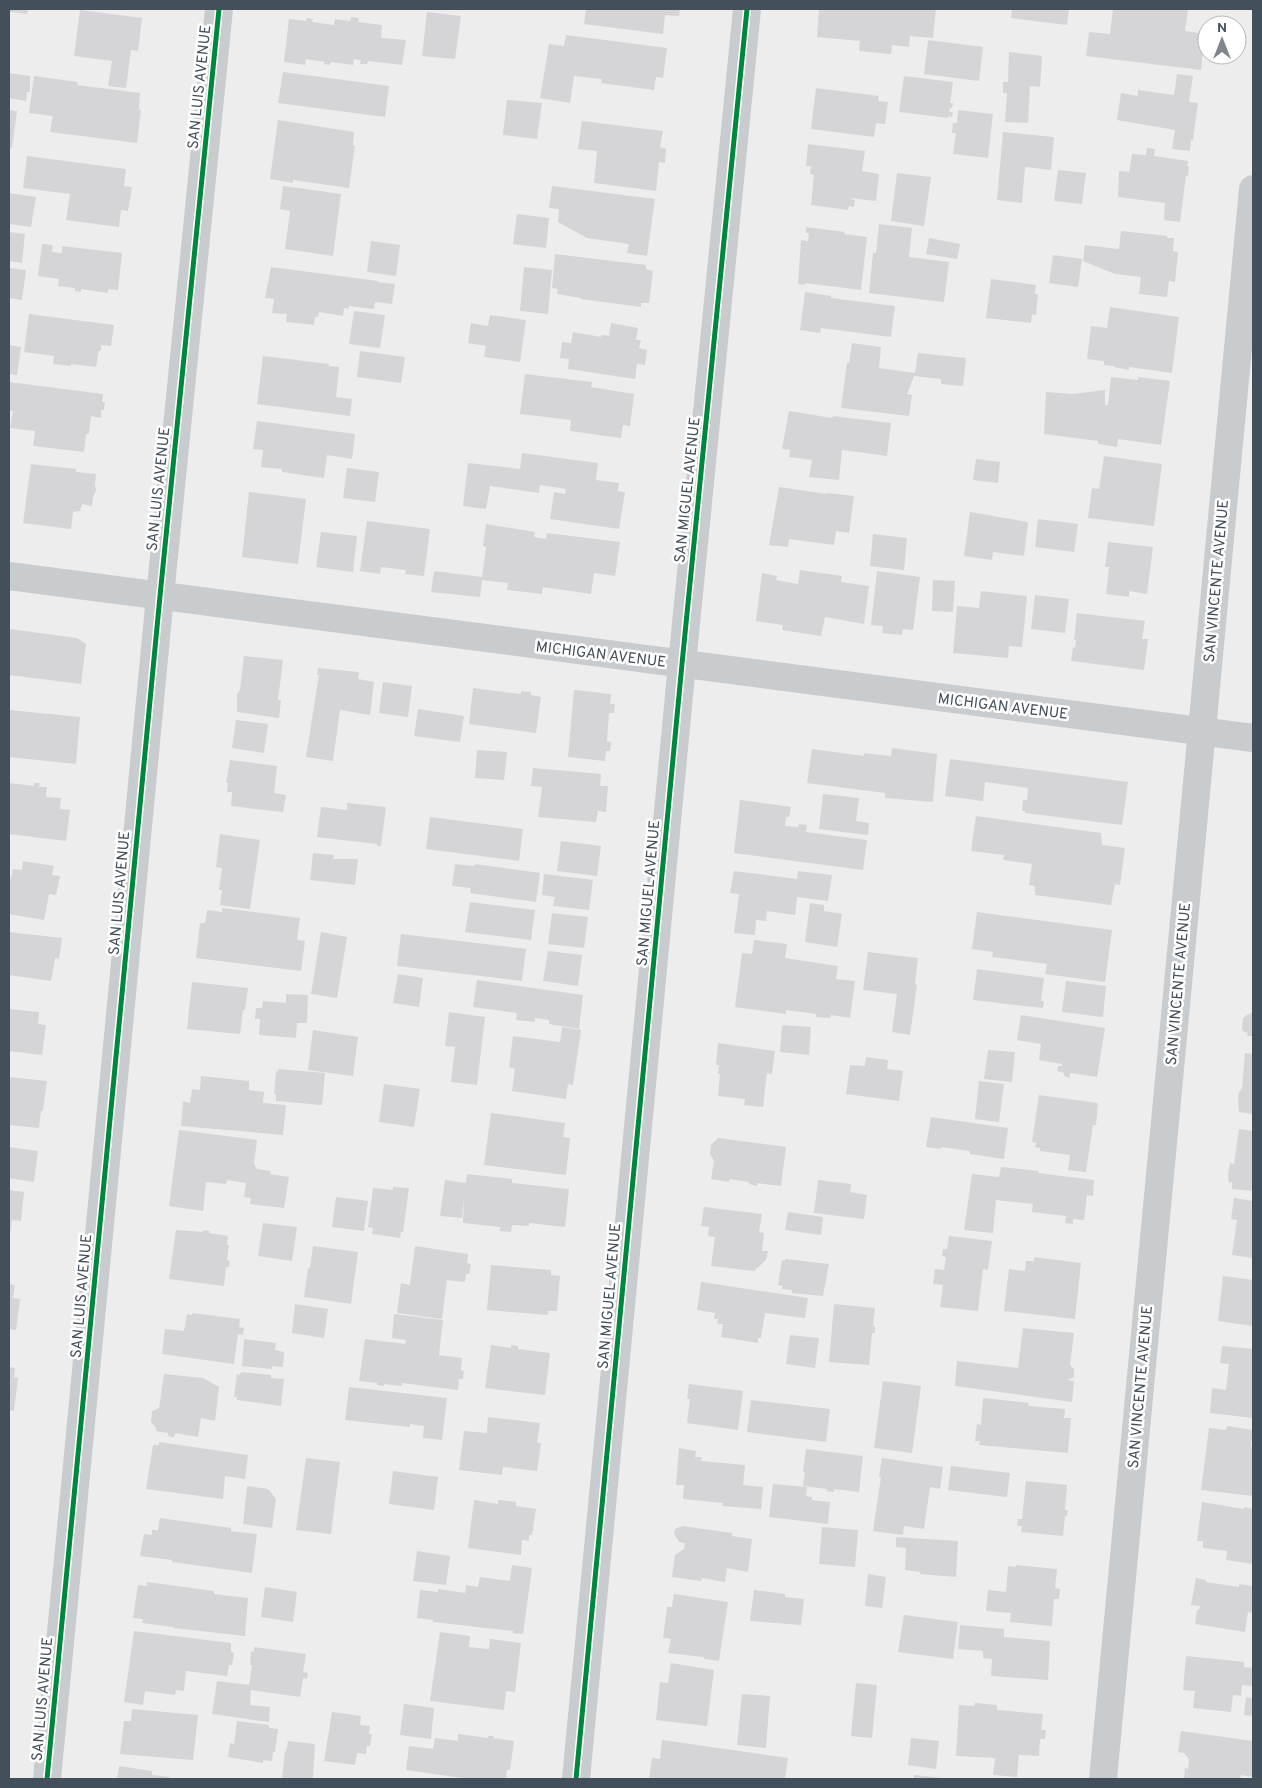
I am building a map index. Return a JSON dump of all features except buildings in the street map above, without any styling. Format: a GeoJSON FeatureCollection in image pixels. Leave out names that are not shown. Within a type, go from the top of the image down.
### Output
{"type":"FeatureCollection","features":[{"type":"Feature","properties":{"kind":"street","name":"SAN LUIS AVENUE"},"geometry":{"type":"LineString","coordinates":[[47,1779],[160,596],[219,9]]}},
{"type":"Feature","properties":{"kind":"street","name":"SAN MIGUEL AVENUE"},"geometry":{"type":"LineString","coordinates":[[576,1779],[682,664],[747,9]]}},
{"type":"Feature","properties":{"kind":"street","name":"SAN VINCENTE AVENUE"},"geometry":{"type":"LineString","coordinates":[[1103,1779],[1253,189]]}},
{"type":"Feature","properties":{"kind":"street","name":"MICHIGAN AVENUE"},"geometry":{"type":"LineString","coordinates":[[9,576],[1253,738]]}},
{"type":"Feature","properties":{"kind":"cycle path"},"geometry":{"type":"LineString","coordinates":[[47,1779],[160,596],[219,9]]}},
{"type":"Feature","properties":{"kind":"cycle path"},"geometry":{"type":"LineString","coordinates":[[576,1779],[682,664],[747,9]]}}]}
